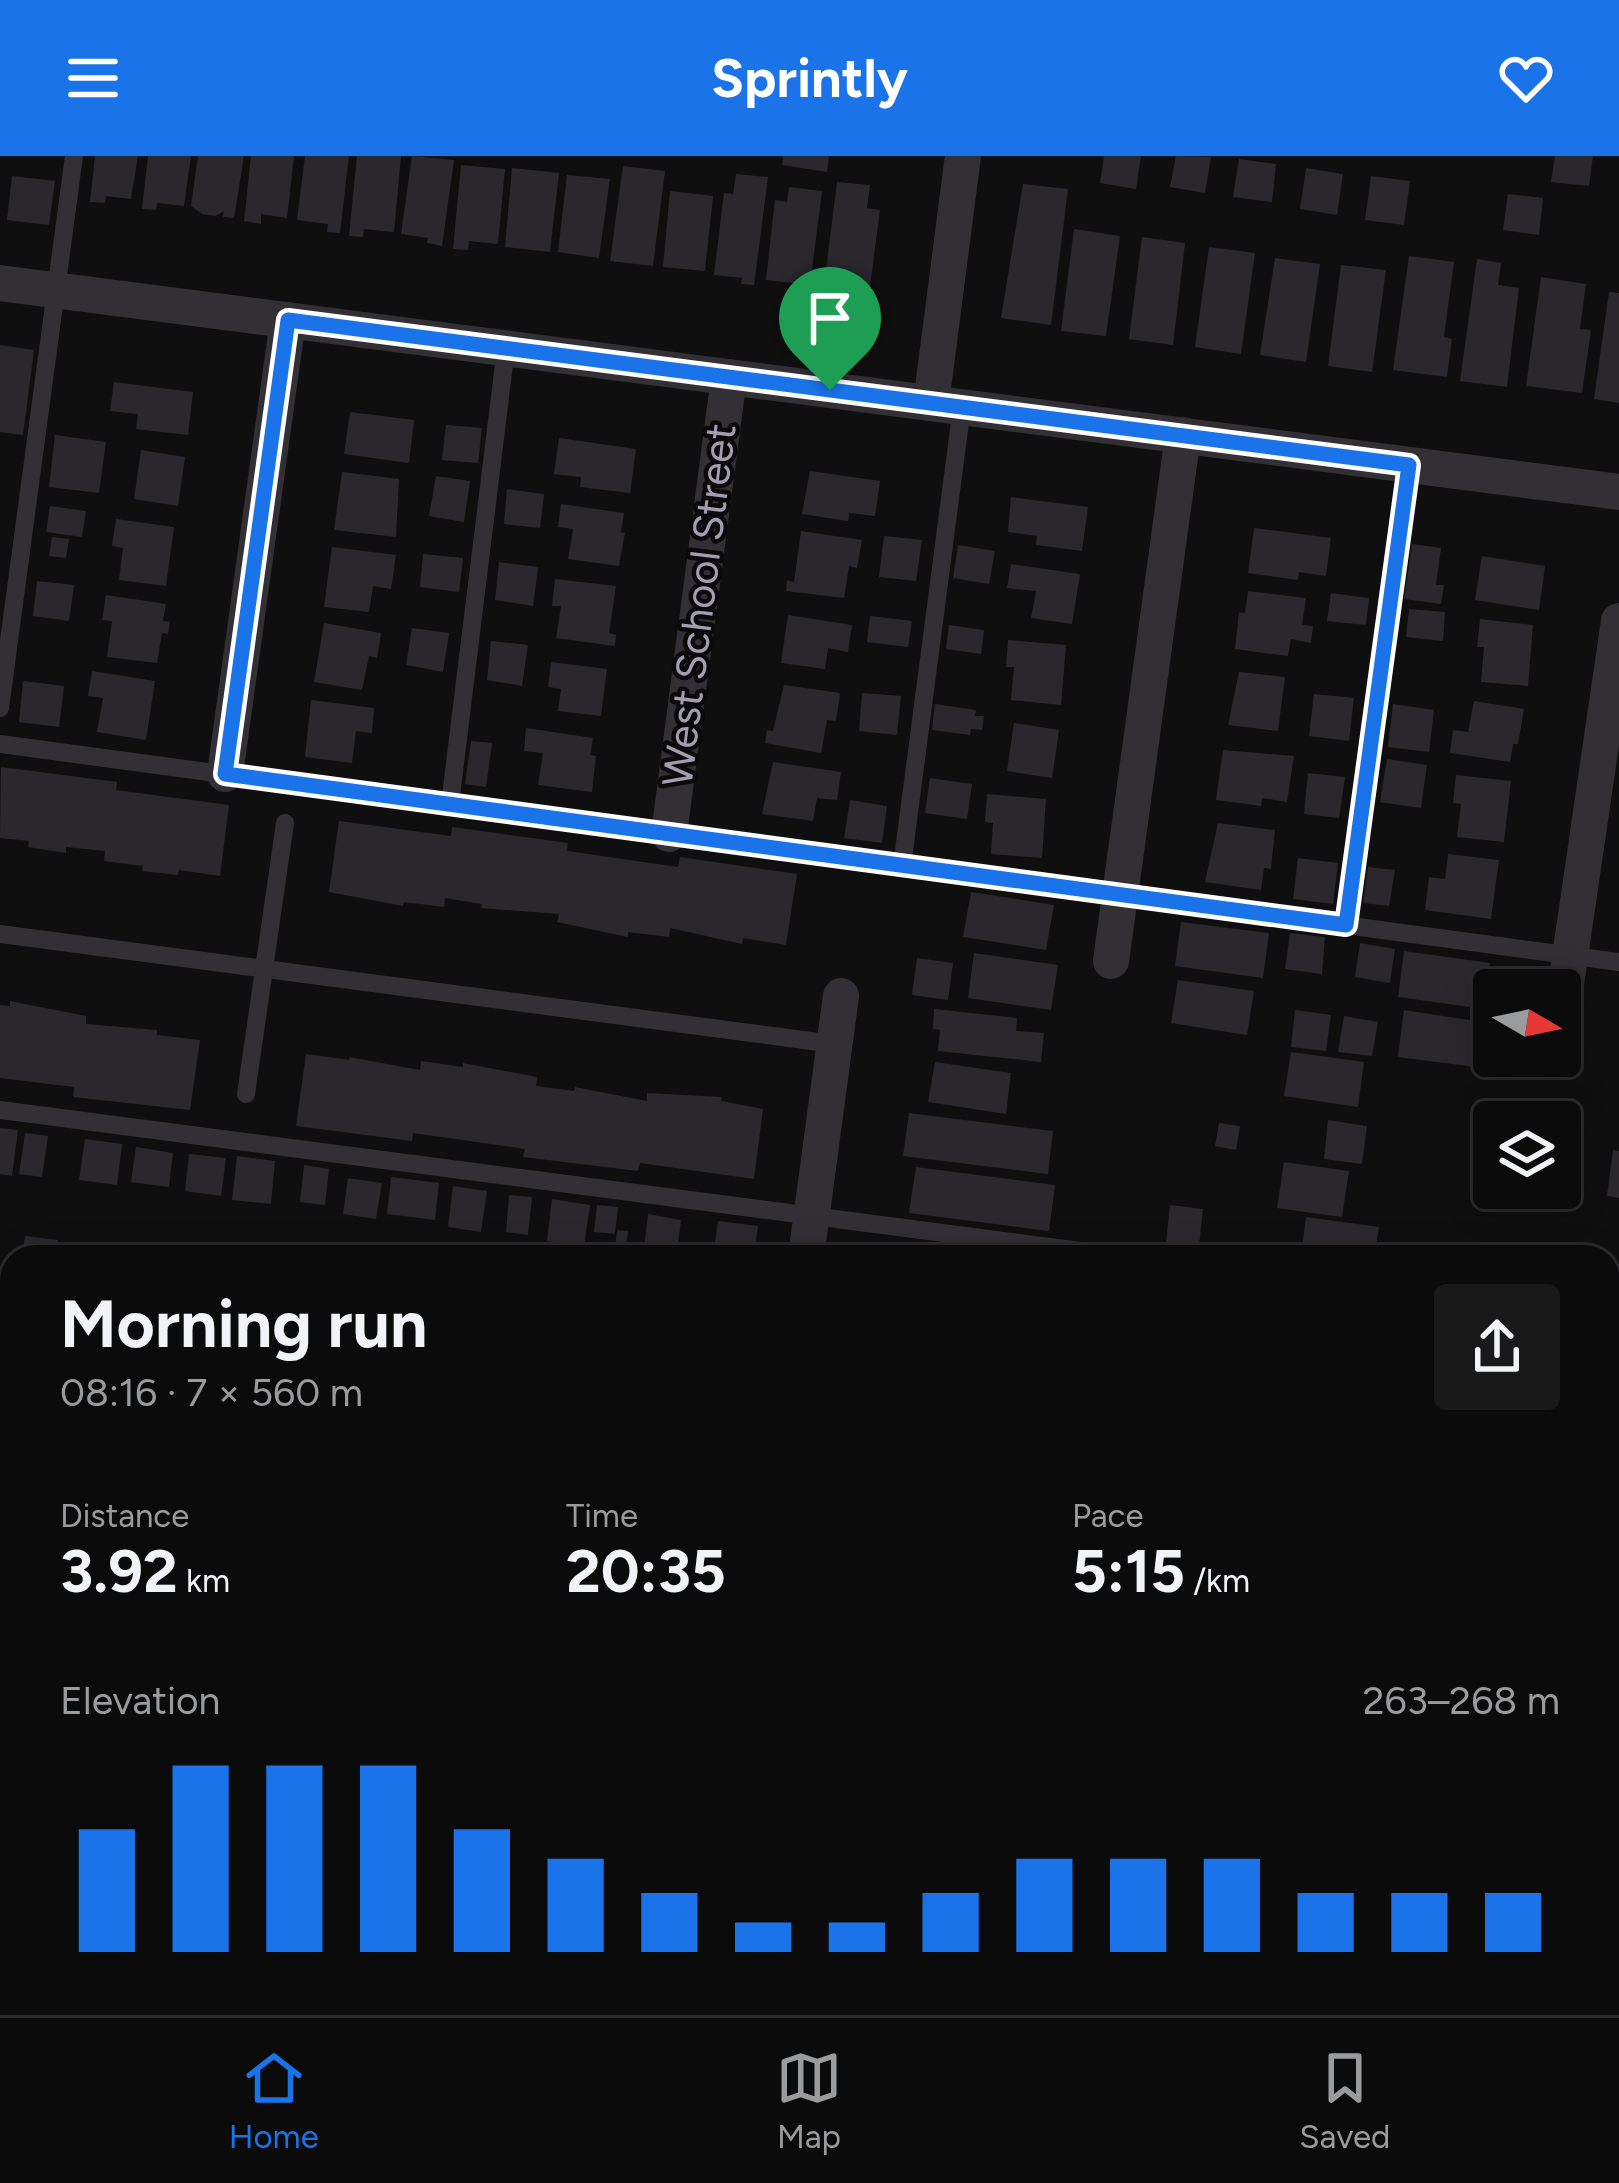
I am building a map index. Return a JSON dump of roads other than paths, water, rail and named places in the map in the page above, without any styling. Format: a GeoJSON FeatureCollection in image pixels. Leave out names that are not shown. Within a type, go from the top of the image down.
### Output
{"type":"FeatureCollection","features":[{"type":"Feature","properties":{"kind":"street"},"geometry":{"type":"LineString","coordinates":[[946,405],[963,156]]}},
{"type":"Feature","properties":{"kind":"street"},"geometry":{"type":"LineString","coordinates":[[0,283],[1619,492]]}},
{"type":"Feature","properties":{"kind":"street"},"geometry":{"type":"LineString","coordinates":[[225,774],[288,320]]}},
{"type":"Feature","properties":{"kind":"street","name":"West School Street"},"geometry":{"type":"LineString","coordinates":[[669,834],[729,376]]}},
{"type":"Feature","properties":{"kind":"street"},"geometry":{"type":"LineString","coordinates":[[1111,961],[1183,435]]}},
{"type":"Feature","properties":{"kind":"street"},"geometry":{"type":"LineString","coordinates":[[1569,969],[1619,621]]}},
{"type":"Feature","properties":{"kind":"street"},"geometry":{"type":"LineString","coordinates":[[808,1245],[841,996]]}},
{"type":"Feature","properties":{"kind":"lane"},"geometry":{"type":"LineString","coordinates":[[0,708],[74,156]]}},
{"type":"Feature","properties":{"kind":"lane"},"geometry":{"type":"LineString","coordinates":[[450,805],[506,348]]}},
{"type":"Feature","properties":{"kind":"lane"},"geometry":{"type":"LineString","coordinates":[[902,866],[946,405]]}},
{"type":"Feature","properties":{"kind":"lane"},"geometry":{"type":"LineString","coordinates":[[1346,925],[1409,465]]}},
{"type":"Feature","properties":{"kind":"lane"},"geometry":{"type":"LineString","coordinates":[[0,744],[1619,962]]}},
{"type":"Feature","properties":{"kind":"lane"},"geometry":{"type":"LineString","coordinates":[[246,1094],[285,823]]}},
{"type":"Feature","properties":{"kind":"lane"},"geometry":{"type":"LineString","coordinates":[[0,934],[834,1044]]}},
{"type":"Feature","properties":{"kind":"lane"},"geometry":{"type":"LineString","coordinates":[[0,1110],[1035,1245]]}}]}
